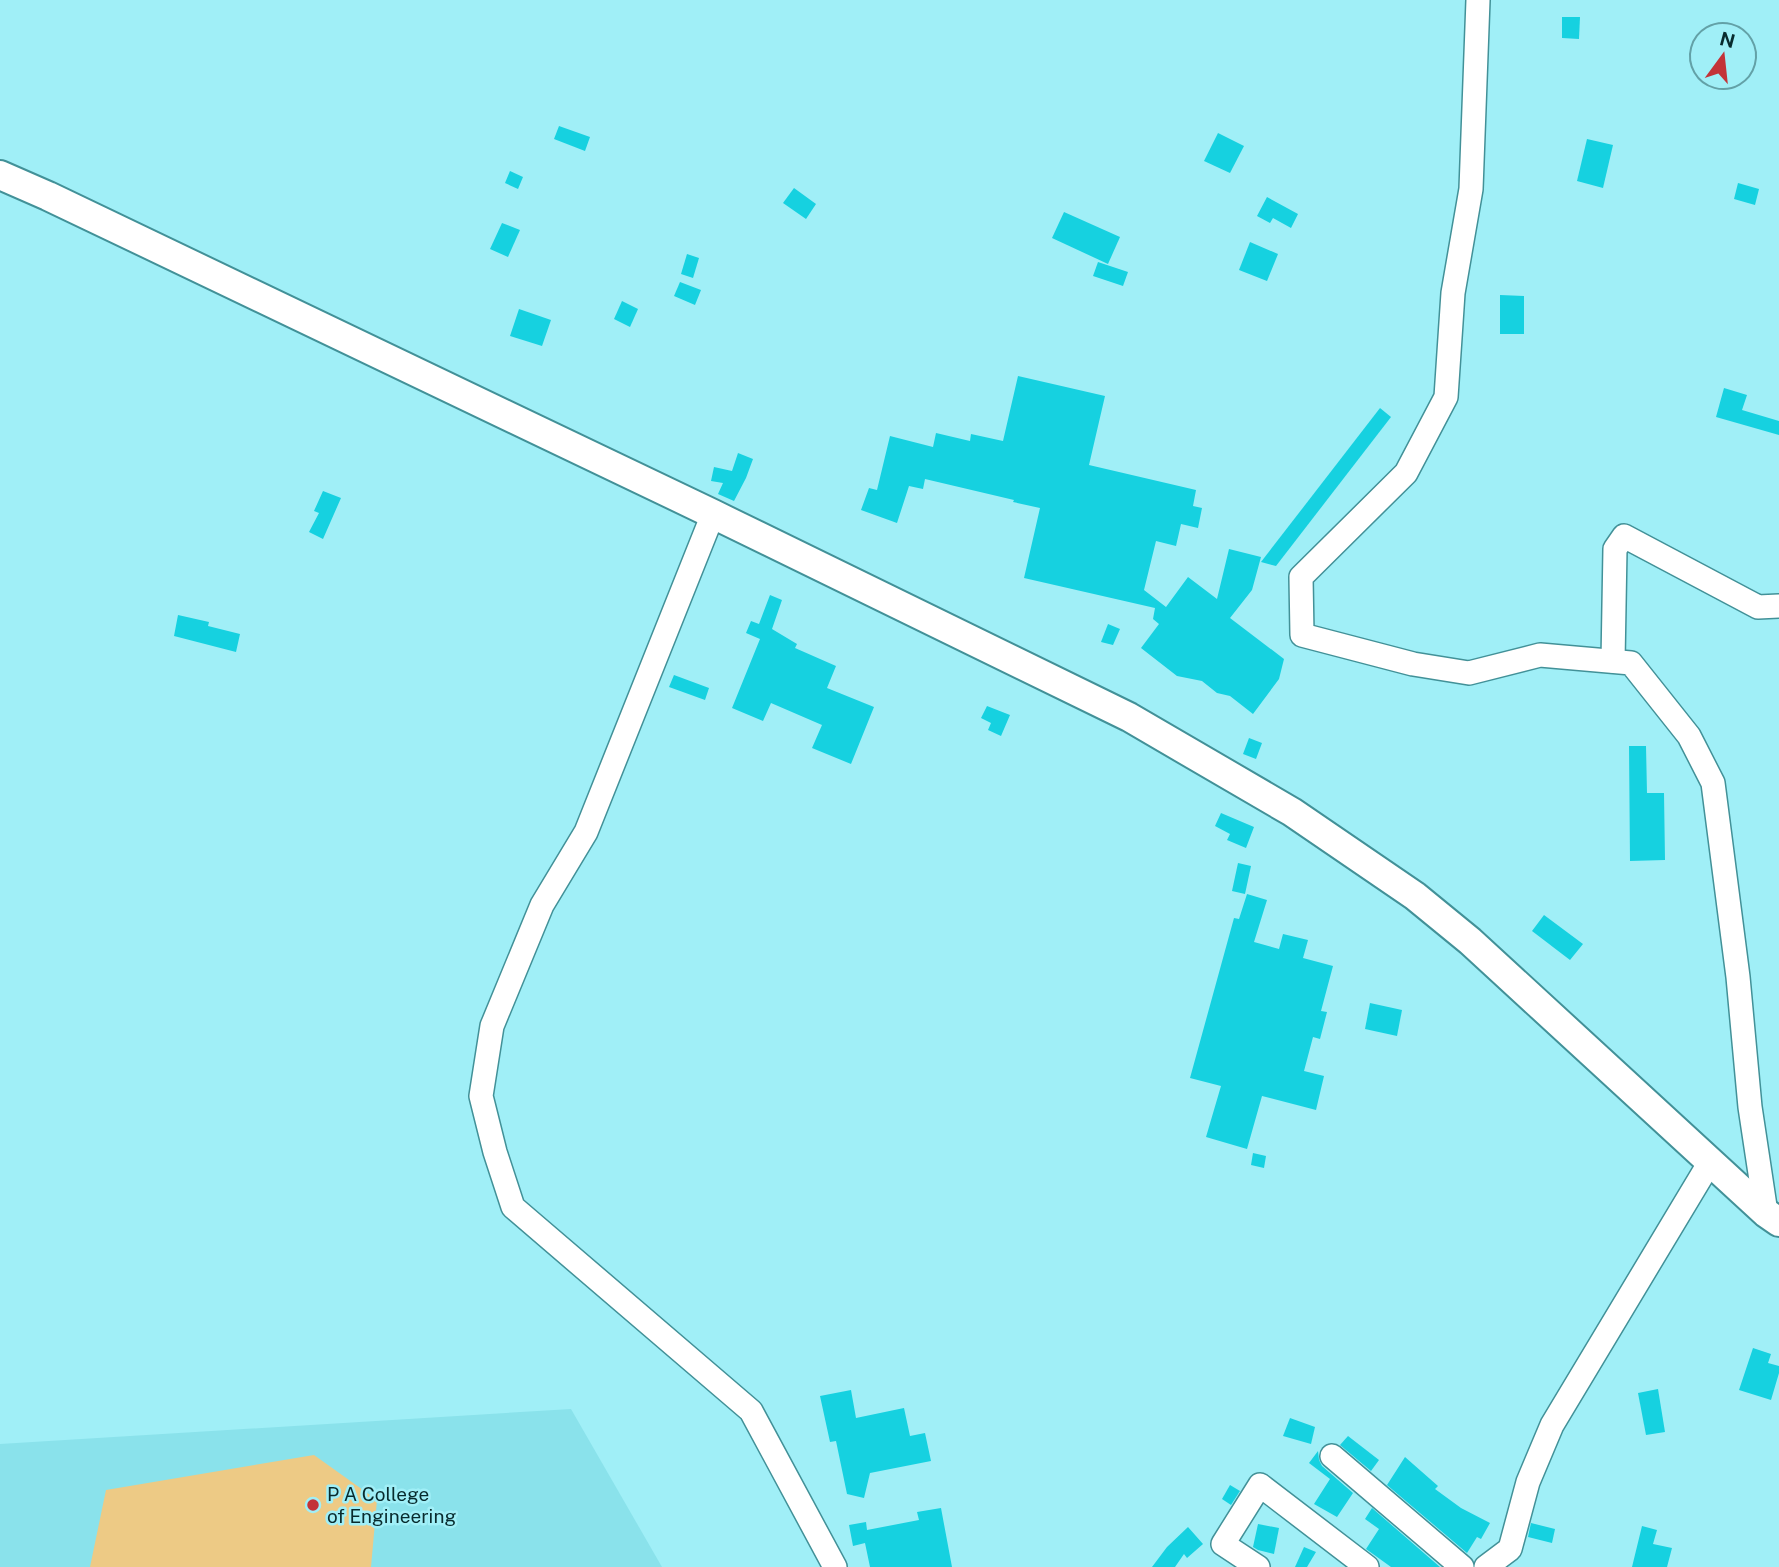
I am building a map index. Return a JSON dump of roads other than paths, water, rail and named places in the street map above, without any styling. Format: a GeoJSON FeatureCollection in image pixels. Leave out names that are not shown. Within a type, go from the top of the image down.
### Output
{"type":"FeatureCollection","features":[{"type":"Feature","properties":{"kind":"main road"},"geometry":{"type":"LineString","coordinates":[[0,175],[713,514],[1129,717],[1293,812],[1415,896],[1470,941],[1773,1217]]}},
{"type":"Feature","properties":{"kind":"street"},"geometry":{"type":"LineString","coordinates":[[1478,0],[1471,189],[1453,293],[1446,397],[1406,473],[1301,577],[1302,635],[1413,664],[1469,673],[1539,655],[1631,663],[1689,736],[1713,783],[1738,977],[1750,1107],[1773,1217]]}},
{"type":"Feature","properties":{"kind":"street"},"geometry":{"type":"LineString","coordinates":[[713,514],[586,832],[542,905],[492,1026],[481,1096],[513,1207],[751,1411],[835,1567]]}},
{"type":"Feature","properties":{"kind":"street"},"geometry":{"type":"LineString","coordinates":[[1613,661],[1615,550],[1624,536],[1758,607],[1779,606]]}},
{"type":"Feature","properties":{"kind":"street"},"geometry":{"type":"LineString","coordinates":[[1486,1567],[1510,1549],[1528,1482],[1552,1425],[1710,1162]]}},
{"type":"Feature","properties":{"kind":"street"},"geometry":{"type":"LineString","coordinates":[[1332,1456],[1462,1567]]}},
{"type":"Feature","properties":{"kind":"street"},"geometry":{"type":"LineString","coordinates":[[1258,1567],[1223,1544],[1261,1485],[1367,1567]]}},
{"type":"Feature","properties":{"kind":"place","name":"P A College of Engineering"},"geometry":{"type":"Point","coordinates":[313,1505]}}]}
